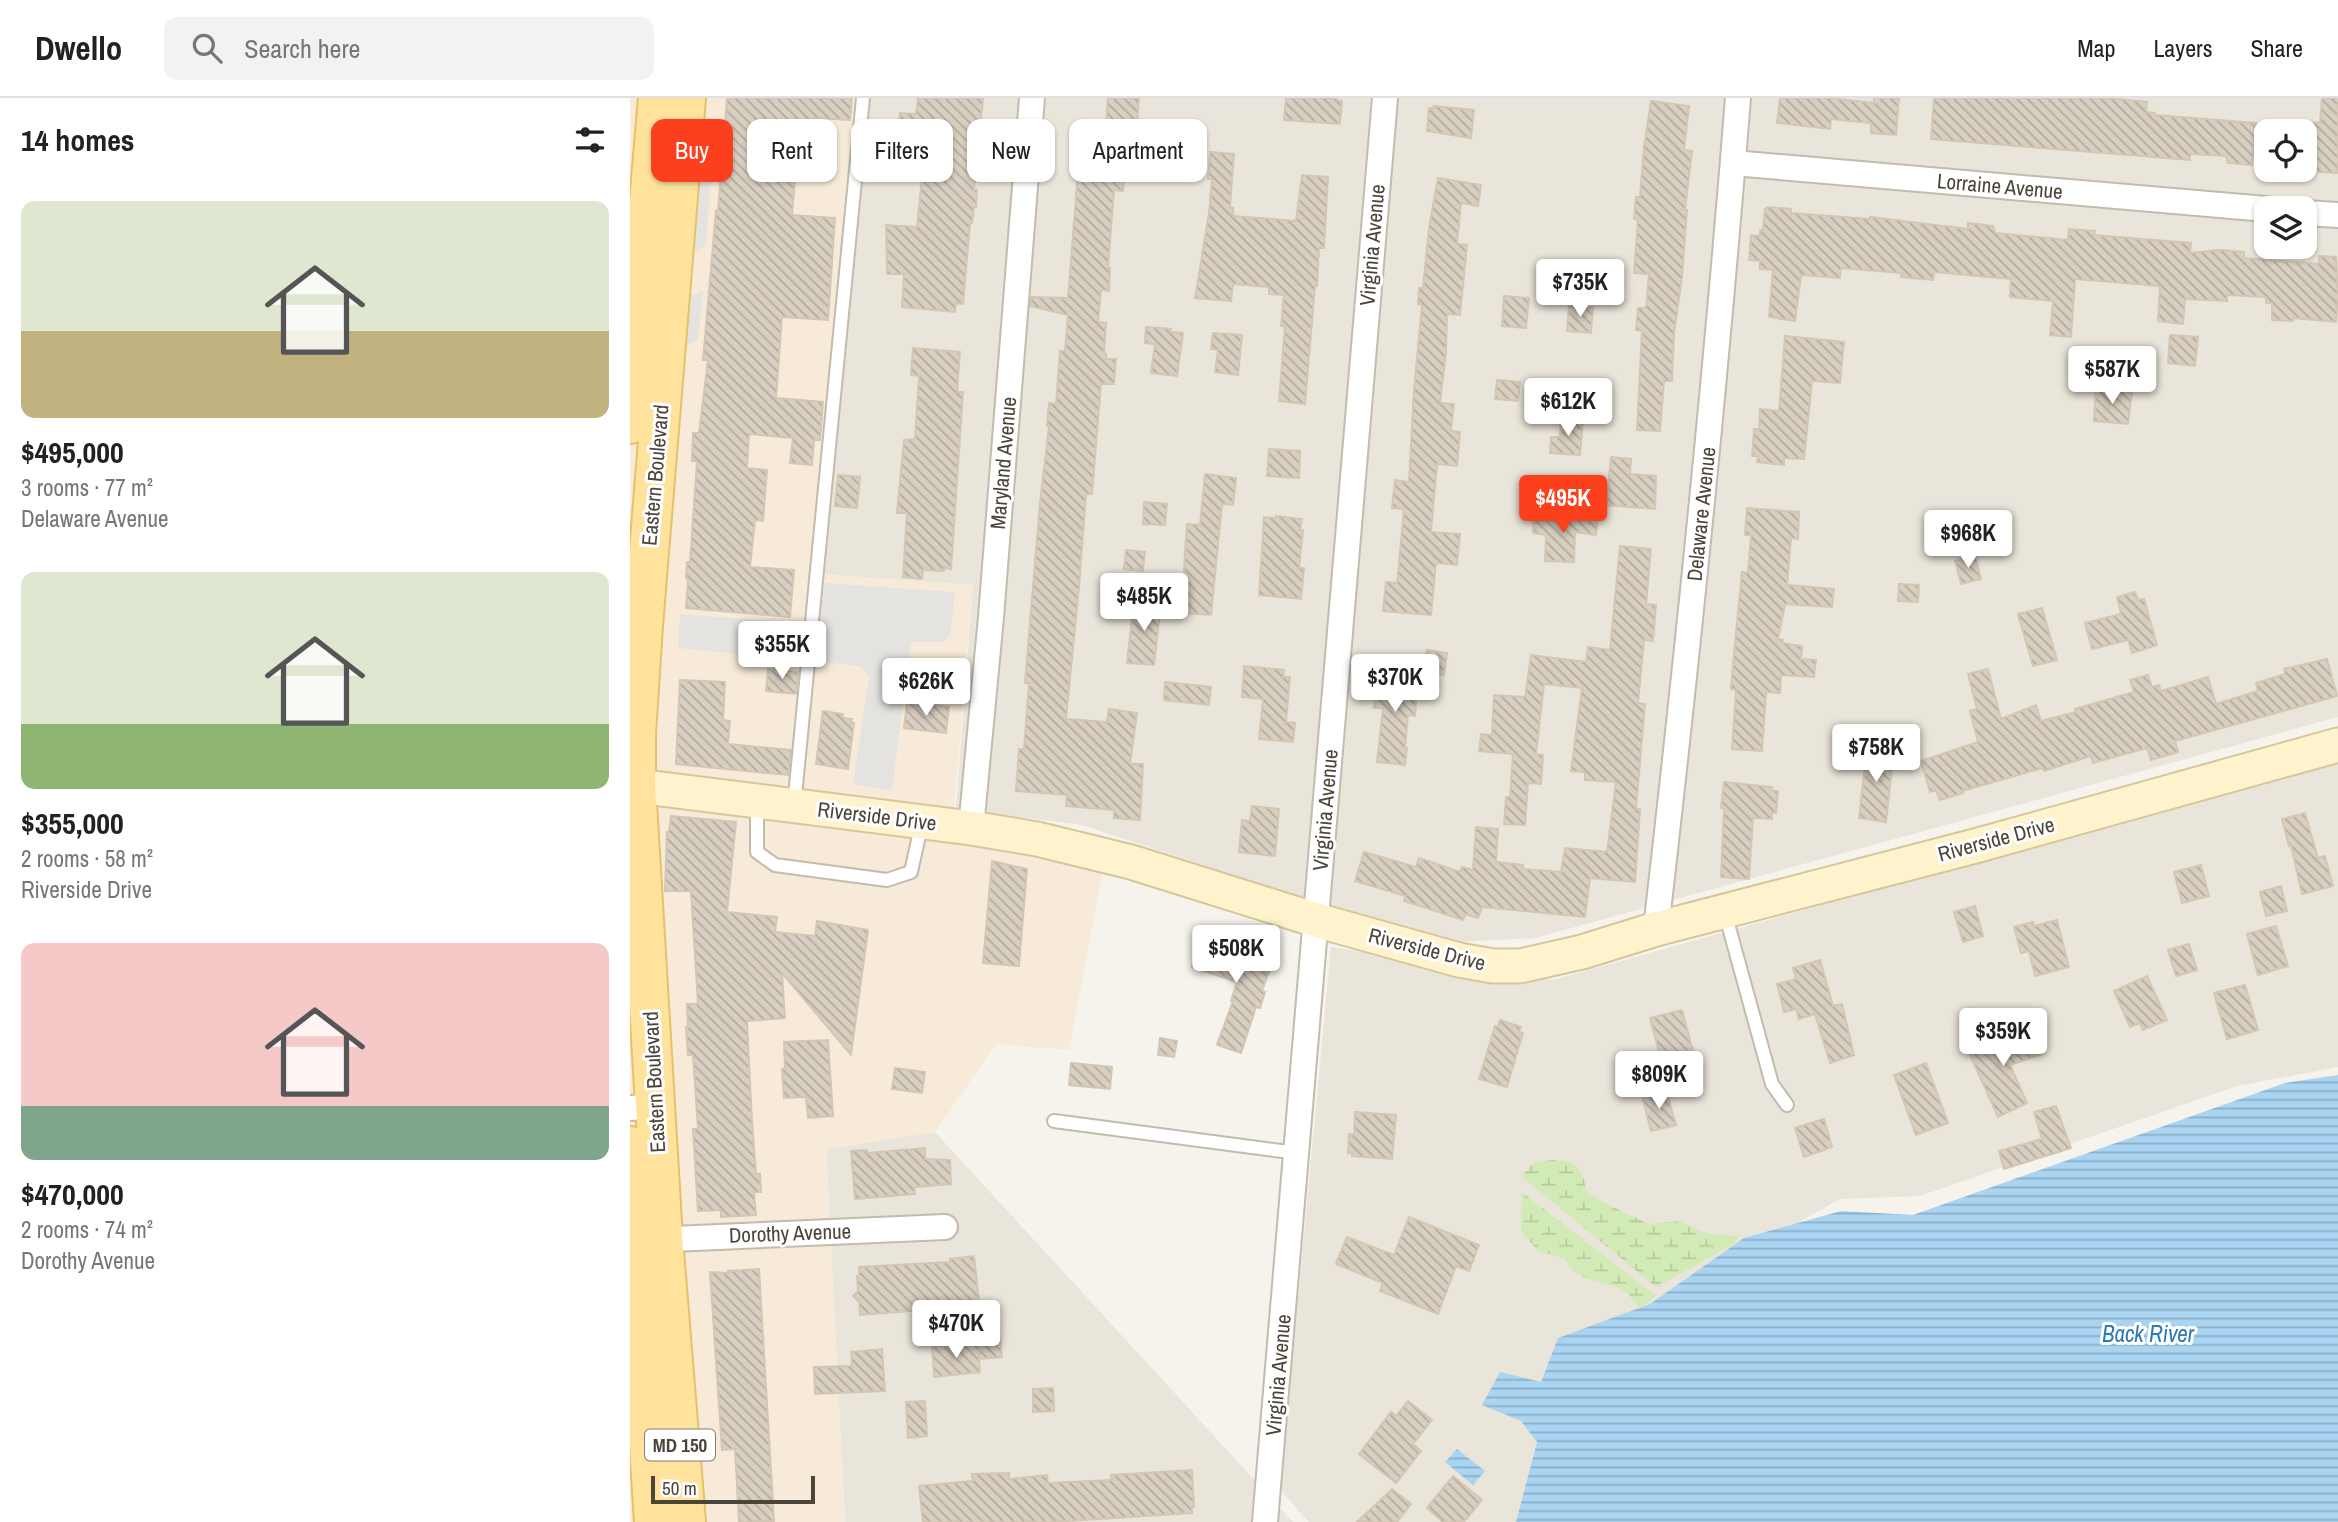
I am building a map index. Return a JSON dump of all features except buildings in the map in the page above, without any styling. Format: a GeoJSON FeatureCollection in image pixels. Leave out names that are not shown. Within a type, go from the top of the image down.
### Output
{"type":"FeatureCollection","features":[{"type":"Feature","properties":{"kind":"main road","name":"Eastern Boulevard"},"geometry":{"type":"LineString","coordinates":[[649,1498],[643,1430],[649,1368],[649,1240],[633,731],[643,626],[660,246],[658,98]]}},
{"type":"Feature","properties":{"kind":"main road","name":"Eastern Boulevard"},"geometry":{"type":"LineString","coordinates":[[630,424],[687,98]]}},
{"type":"Feature","properties":{"kind":"main road","name":"Eastern Boulevard"},"geometry":{"type":"LineString","coordinates":[[630,1162],[649,1240],[635,1325],[649,1368],[686,1522]]}},
{"type":"Feature","properties":{"kind":"street","name":"Maryland Avenue"},"geometry":{"type":"LineString","coordinates":[[971,828],[1032,98]]}},
{"type":"Feature","properties":{"kind":"street","name":"Virginia Avenue"},"geometry":{"type":"LineString","coordinates":[[1265,1522],[1385,98]]}},
{"type":"Feature","properties":{"kind":"street","name":"Delaware Avenue"},"geometry":{"type":"LineString","coordinates":[[1656,929],[1683,696],[1721,313],[1738,98]]}},
{"type":"Feature","properties":{"kind":"street","name":"Lorraine Avenue"},"geometry":{"type":"LineString","coordinates":[[1733,163],[2254,208]]}},
{"type":"Feature","properties":{"kind":"street"},"geometry":{"type":"LineString","coordinates":[[2317,214],[2338,215]]}},
{"type":"Feature","properties":{"kind":"street","name":"Riverside Drive"},"geometry":{"type":"LineString","coordinates":[[633,786],[971,828],[1037,839],[1095,852],[1447,957],[1493,966],[1549,960],[2338,745]]}},
{"type":"Feature","properties":{"kind":"street","name":"Dorothy Avenue"},"geometry":{"type":"LineString","coordinates":[[649,1240],[945,1227]]}},
{"type":"Feature","properties":{"kind":"lane"},"geometry":{"type":"LineString","coordinates":[[794,806],[863,98]]}},
{"type":"Feature","properties":{"kind":"lane"},"geometry":{"type":"LineString","coordinates":[[757,801],[757,852],[775,865],[887,880],[911,872],[922,822]]}},
{"type":"Feature","properties":{"kind":"lane"},"geometry":{"type":"LineString","coordinates":[[1724,912],[1772,1084],[1787,1105]]}},
{"type":"Feature","properties":{"kind":"lane"},"geometry":{"type":"LineString","coordinates":[[1054,1121],[1297,1153]]}},
{"type":"Feature","properties":{"kind":"shaded area"},"geometry":{"type":"Polygon","coordinates":[[[630,98],[859,98],[857,119],[851,119],[852,182],[819,574],[973,585],[951,842],[1075,865],[1102,874],[1069,1050],[996,1044],[935,1132],[826,1149],[845,1522],[630,1522],[630,98]]]}},
{"type":"Feature","properties":{"kind":"shaded area"},"geometry":{"type":"Polygon","coordinates":[[[859,98],[2338,98],[2338,717],[1535,938],[1439,943],[1082,825],[956,809],[973,585],[819,574],[852,182],[953,182],[953,119],[857,119],[859,98]]]}},
{"type":"Feature","properties":{"kind":"shaded area"},"geometry":{"type":"Polygon","coordinates":[[[693,182],[711,182],[706,246],[689,253],[693,182]]]}},
{"type":"Feature","properties":{"kind":"shaded area"},"geometry":{"type":"Polygon","coordinates":[[[703,291],[698,340],[680,349],[684,298],[703,291]]]}},
{"type":"Feature","properties":{"kind":"shaded area"},"geometry":{"type":"Polygon","coordinates":[[[824,583],[955,592],[950,635],[943,642],[911,642],[892,791],[853,784],[869,677],[861,666],[678,648],[680,614],[820,625],[824,583]]]}},
{"type":"Feature","properties":{"kind":"shaded area"},"geometry":{"type":"Polygon","coordinates":[[[2338,761],[2338,1067],[2237,1086],[1920,1196],[1840,1199],[1666,1298],[1541,1382],[1483,1405],[1521,1421],[1537,1442],[1516,1522],[1309,1522],[1280,1490],[1331,947],[1553,980],[2338,761]]]}},
{"type":"Feature","properties":{"kind":"shaded area"},"geometry":{"type":"Polygon","coordinates":[[[935,1132],[1293,1522],[845,1522],[826,1149],[935,1132]]]}},
{"type":"Feature","properties":{"kind":"green space"},"geometry":{"type":"Polygon","coordinates":[[[1552,1160],[1573,1164],[1583,1177],[1587,1192],[1649,1224],[1679,1221],[1706,1234],[1739,1236],[1734,1244],[1656,1287],[1521,1176],[1534,1163],[1552,1160]]]}},
{"type":"Feature","properties":{"kind":"green space"},"geometry":{"type":"Polygon","coordinates":[[[1522,1192],[1656,1296],[1640,1308],[1621,1289],[1586,1278],[1574,1271],[1565,1259],[1538,1251],[1521,1231],[1522,1192]]]}},
{"type":"Feature","properties":{"kind":"water","name":"Back River"},"geometry":{"type":"Polygon","coordinates":[[[2338,1075],[2338,1522],[1516,1522],[1537,1442],[1521,1421],[1482,1405],[1500,1372],[1541,1382],[1558,1338],[1650,1304],[1744,1238],[1841,1211],[1913,1215],[2285,1083],[2338,1075]]]}},
{"type":"Feature","properties":{"kind":"water"},"geometry":{"type":"Polygon","coordinates":[[[1457,1449],[1485,1471],[1473,1485],[1445,1462],[1457,1449]]]}}]}
